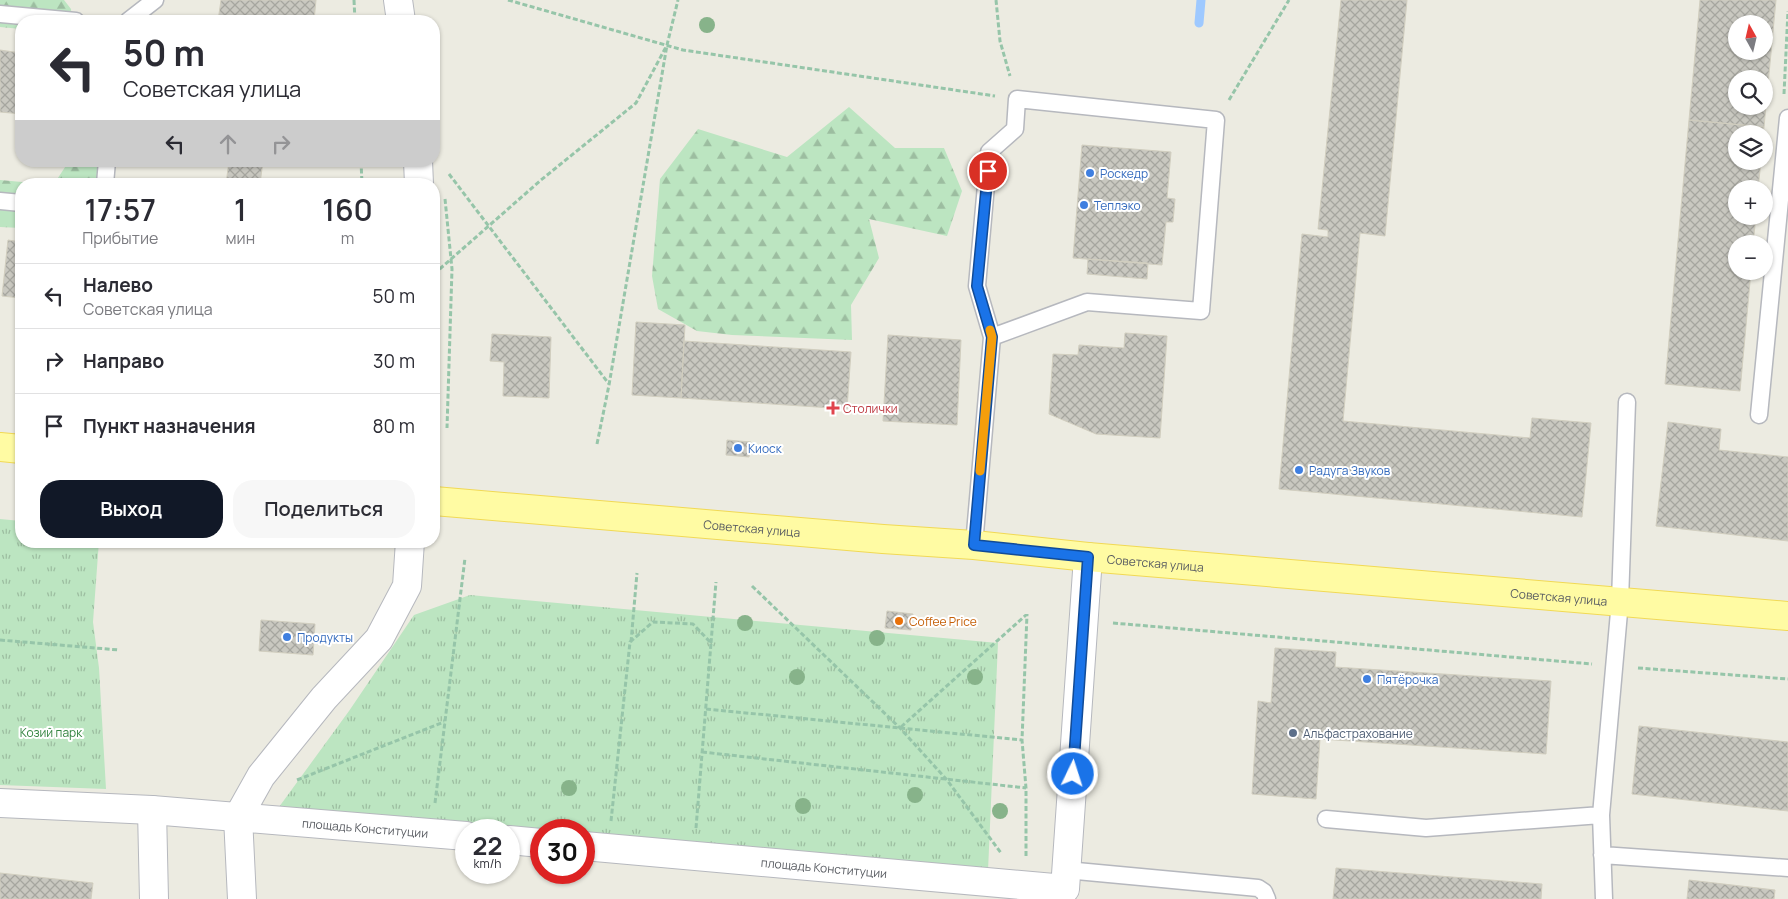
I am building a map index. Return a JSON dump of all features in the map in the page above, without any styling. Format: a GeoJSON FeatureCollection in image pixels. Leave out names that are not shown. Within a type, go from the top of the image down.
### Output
{"type":"FeatureCollection","features":[{"type":"Feature","properties":{"kind":"main road"},"geometry":{"type":"LineString","coordinates":[[0,447],[15,448]]}},
{"type":"Feature","properties":{"kind":"main road","name":"Советская улица"},"geometry":{"type":"LineString","coordinates":[[440,502],[974,545],[1088,557],[1788,616]]}},
{"type":"Feature","properties":{"kind":"street"},"geometry":{"type":"LineString","coordinates":[[398,0],[400,15]]}},
{"type":"Feature","properties":{"kind":"street"},"geometry":{"type":"LineString","coordinates":[[201,814],[261,776],[324,698],[378,640],[407,586],[410,548]]}},
{"type":"Feature","properties":{"kind":"street"},"geometry":{"type":"LineString","coordinates":[[1065,886],[1088,557]]}},
{"type":"Feature","properties":{"kind":"street"},"geometry":{"type":"LineString","coordinates":[[242,899],[252,818],[261,776]]}},
{"type":"Feature","properties":{"kind":"street"},"geometry":{"type":"LineString","coordinates":[[0,803],[152,810],[154,899]]}},
{"type":"Feature","properties":{"kind":"street","name":"площадь Конституции"},"geometry":{"type":"LineString","coordinates":[[152,810],[455,835]]}},
{"type":"Feature","properties":{"kind":"street","name":"площадь Конституции"},"geometry":{"type":"LineString","coordinates":[[596,847],[1065,886]]}},
{"type":"Feature","properties":{"kind":"lane"},"geometry":{"type":"LineString","coordinates":[[136,15],[155,0]]}},
{"type":"Feature","properties":{"kind":"lane"},"geometry":{"type":"LineString","coordinates":[[0,14],[15,15]]}},
{"type":"Feature","properties":{"kind":"lane"},"geometry":{"type":"LineString","coordinates":[[974,545],[992,337],[977,286],[990,152],[1015,128],[1017,99],[1216,120],[1201,311],[1087,302],[992,337]]}},
{"type":"Feature","properties":{"kind":"lane"},"geometry":{"type":"LineString","coordinates":[[1759,414],[1788,118]]}},
{"type":"Feature","properties":{"kind":"lane"},"geometry":{"type":"LineString","coordinates":[[0,201],[15,202]]}},
{"type":"Feature","properties":{"kind":"lane"},"geometry":{"type":"LineString","coordinates":[[1604,899],[1601,815],[1620,602],[1627,402]]}},
{"type":"Feature","properties":{"kind":"lane"},"geometry":{"type":"LineString","coordinates":[[1326,819],[1426,828],[1601,815]]}},
{"type":"Feature","properties":{"kind":"lane"},"geometry":{"type":"LineString","coordinates":[[1602,855],[1788,868]]}},
{"type":"Feature","properties":{"kind":"lane"},"geometry":{"type":"LineString","coordinates":[[1065,886],[1258,888],[1264,892],[1267,899]]}},
{"type":"Feature","properties":{"kind":"path"},"geometry":{"type":"LineString","coordinates":[[354,0],[355,15]]}},
{"type":"Feature","properties":{"kind":"path"},"geometry":{"type":"LineString","coordinates":[[508,0],[683,50],[1017,99],[1000,41],[996,0]]}},
{"type":"Feature","properties":{"kind":"path"},"geometry":{"type":"LineString","coordinates":[[597,444],[609,385],[667,45],[678,0]]}},
{"type":"Feature","properties":{"kind":"path"},"geometry":{"type":"LineString","coordinates":[[1216,120],[1289,0]]}},
{"type":"Feature","properties":{"kind":"path"},"geometry":{"type":"LineString","coordinates":[[1785,99],[1782,91],[1788,12]]}},
{"type":"Feature","properties":{"kind":"path"},"geometry":{"type":"LineString","coordinates":[[440,269],[541,180],[636,103],[667,45]]}},
{"type":"Feature","properties":{"kind":"path"},"geometry":{"type":"LineString","coordinates":[[447,172],[490,226],[609,385]]}},
{"type":"Feature","properties":{"kind":"path"},"geometry":{"type":"LineString","coordinates":[[440,218],[452,268],[447,428]]}},
{"type":"Feature","properties":{"kind":"path"},"geometry":{"type":"LineString","coordinates":[[432,834],[465,558]]}},
{"type":"Feature","properties":{"kind":"path"},"geometry":{"type":"LineString","coordinates":[[596,847],[630,642],[637,573]]}},
{"type":"Feature","properties":{"kind":"path"},"geometry":{"type":"LineString","coordinates":[[694,856],[716,582]]}},
{"type":"Feature","properties":{"kind":"path"},"geometry":{"type":"LineString","coordinates":[[752,586],[900,728],[947,780],[1006,860]]}},
{"type":"Feature","properties":{"kind":"path"},"geometry":{"type":"LineString","coordinates":[[900,728],[1027,614],[1022,740],[1026,788],[1026,862]]}},
{"type":"Feature","properties":{"kind":"path"},"geometry":{"type":"LineString","coordinates":[[1085,620],[1614,666],[1788,679]]}},
{"type":"Feature","properties":{"kind":"path"},"geometry":{"type":"LineString","coordinates":[[630,642],[653,622],[693,624],[711,643]]}},
{"type":"Feature","properties":{"kind":"path"},"geometry":{"type":"LineString","coordinates":[[0,640],[119,650]]}},
{"type":"Feature","properties":{"kind":"path"},"geometry":{"type":"LineString","coordinates":[[706,709],[1022,740]]}},
{"type":"Feature","properties":{"kind":"path"},"geometry":{"type":"LineString","coordinates":[[291,782],[444,722]]}},
{"type":"Feature","properties":{"kind":"path"},"geometry":{"type":"LineString","coordinates":[[702,752],[1026,788]]}},
{"type":"Feature","properties":{"kind":"path"},"geometry":{"type":"LineString","coordinates":[[696,827],[706,828]]}},
{"type":"Feature","properties":{"kind":"green space"},"geometry":{"type":"Polygon","coordinates":[[[0,0],[64,0],[71,9],[72,15],[15,15],[15,28],[0,27],[0,0]]]}},
{"type":"Feature","properties":{"kind":"green space"},"geometry":{"type":"Polygon","coordinates":[[[849,107],[895,148],[944,148],[962,191],[947,236],[869,219],[879,258],[851,305],[852,340],[732,335],[697,331],[658,309],[652,276],[660,179],[698,129],[787,157],[849,107]]]}},
{"type":"Feature","properties":{"kind":"green space"},"geometry":{"type":"Polygon","coordinates":[[[65,167],[104,167],[109,178],[58,178],[65,167]]]}},
{"type":"Feature","properties":{"kind":"green space"},"geometry":{"type":"Polygon","coordinates":[[[0,180],[15,181],[15,228],[0,227],[0,180]]]}},
{"type":"Feature","properties":{"kind":"green space","name":"Козий парк"},"geometry":{"type":"Polygon","coordinates":[[[0,519],[15,520],[15,548],[98,548],[93,622],[99,668],[106,789],[0,785],[0,519]]]}},
{"type":"Feature","properties":{"kind":"green space"},"geometry":{"type":"Polygon","coordinates":[[[470,595],[998,643],[988,871],[595,835],[595,819],[530,819],[530,830],[520,829],[520,819],[455,819],[455,823],[279,807],[349,711],[414,615],[470,595]]]}},
{"type":"Feature","properties":{"kind":"building"},"geometry":{"type":"Polygon","coordinates":[[[221,0],[316,0],[315,15],[219,15],[221,0]]]}},
{"type":"Feature","properties":{"kind":"building"},"geometry":{"type":"Polygon","coordinates":[[[1341,0],[1407,0],[1385,236],[1360,233],[1343,421],[1530,438],[1532,418],[1591,423],[1582,517],[1279,489],[1302,234],[1328,237],[1328,230],[1318,229],[1341,0]]]}},
{"type":"Feature","properties":{"kind":"building"},"geometry":{"type":"Polygon","coordinates":[[[1700,0],[1776,0],[1773,32],[1773,15],[1728,15],[1728,60],[1770,60],[1769,70],[1728,70],[1728,115],[1765,115],[1764,125],[1689,120],[1700,0]]]}},
{"type":"Feature","properties":{"kind":"building"},"geometry":{"type":"Polygon","coordinates":[[[0,50],[15,52],[15,113],[0,112],[0,50]]]}},
{"type":"Feature","properties":{"kind":"building"},"geometry":{"type":"Polygon","coordinates":[[[1689,120],[1743,125],[1728,125],[1728,170],[1760,170],[1759,180],[1728,180],[1728,225],[1755,225],[1754,235],[1728,235],[1728,280],[1750,280],[1740,391],[1665,384],[1689,120]]]}},
{"type":"Feature","properties":{"kind":"building"},"geometry":{"type":"Polygon","coordinates":[[[1082,145],[1171,152],[1167,198],[1175,199],[1173,222],[1166,222],[1162,265],[1073,258],[1082,145]]]}},
{"type":"Feature","properties":{"kind":"building"},"geometry":{"type":"Polygon","coordinates":[[[228,167],[262,167],[261,178],[227,178],[228,167]]]}},
{"type":"Feature","properties":{"kind":"building"},"geometry":{"type":"Polygon","coordinates":[[[8,240],[15,241],[15,297],[2,296],[8,240]]]}},
{"type":"Feature","properties":{"kind":"building"},"geometry":{"type":"Polygon","coordinates":[[[1088,259],[1148,263],[1147,279],[1087,274],[1088,259]]]}},
{"type":"Feature","properties":{"kind":"building"},"geometry":{"type":"Polygon","coordinates":[[[636,322],[685,325],[681,398],[632,395],[636,322]]]}},
{"type":"Feature","properties":{"kind":"building"},"geometry":{"type":"Polygon","coordinates":[[[1125,333],[1167,336],[1160,438],[1096,434],[1049,414],[1053,354],[1078,355],[1079,345],[1124,348],[1125,333]]]}},
{"type":"Feature","properties":{"kind":"building"},"geometry":{"type":"Polygon","coordinates":[[[492,334],[551,337],[549,398],[503,396],[504,362],[490,361],[492,334]]]}},
{"type":"Feature","properties":{"kind":"building"},"geometry":{"type":"Polygon","coordinates":[[[888,335],[961,340],[957,425],[883,421],[888,335]]]}},
{"type":"Feature","properties":{"kind":"building"},"geometry":{"type":"Polygon","coordinates":[[[684,341],[851,352],[847,409],[681,398],[684,341]]]}},
{"type":"Feature","properties":{"kind":"building"},"geometry":{"type":"Polygon","coordinates":[[[1668,422],[1721,429],[1719,450],[1788,457],[1788,541],[1656,526],[1668,422]]]}},
{"type":"Feature","properties":{"kind":"building","name":"Киоск"},"geometry":{"type":"Polygon","coordinates":[[[727,440],[751,442],[749,457],[726,455],[727,440]]]}},
{"type":"Feature","properties":{"kind":"building","name":"Coffee Price"},"geometry":{"type":"Polygon","coordinates":[[[887,611],[913,614],[911,630],[885,628],[887,611]]]}},
{"type":"Feature","properties":{"kind":"building","name":"Продукты"},"geometry":{"type":"Polygon","coordinates":[[[261,620],[315,624],[313,655],[259,651],[261,620]]]}},
{"type":"Feature","properties":{"kind":"building"},"geometry":{"type":"Polygon","coordinates":[[[1275,648],[1336,652],[1335,667],[1551,681],[1546,754],[1320,739],[1316,799],[1252,794],[1258,701],[1271,703],[1275,648]]]}},
{"type":"Feature","properties":{"kind":"building"},"geometry":{"type":"Polygon","coordinates":[[[1639,726],[1788,742],[1788,811],[1632,794],[1639,726]]]}},
{"type":"Feature","properties":{"kind":"building"},"geometry":{"type":"Polygon","coordinates":[[[1336,868],[1542,884],[1541,899],[1333,899],[1336,868]]]}},
{"type":"Feature","properties":{"kind":"building"},"geometry":{"type":"Polygon","coordinates":[[[0,873],[93,883],[91,899],[0,899],[0,873]]]}},
{"type":"Feature","properties":{"kind":"building"},"geometry":{"type":"Polygon","coordinates":[[[1689,880],[1775,890],[1774,899],[1687,899],[1689,880]]]}},
{"type":"Feature","properties":{"kind":"waterway"},"geometry":{"type":"LineString","coordinates":[[1199,23],[1201,0]]}},
{"type":"Feature","properties":{"kind":"slow traffic"},"geometry":{"type":"LineString","coordinates":[[980,471],[992,337],[990,330]]}},
{"type":"Feature","properties":{"kind":"place","name":"Роскедр"},"geometry":{"type":"Point","coordinates":[1090,173]}},
{"type":"Feature","properties":{"kind":"place","name":"Теплэко"},"geometry":{"type":"Point","coordinates":[1084,205]}},
{"type":"Feature","properties":{"kind":"place","name":"Столички"},"geometry":{"type":"Point","coordinates":[833,408]}},
{"type":"Feature","properties":{"kind":"place","name":"Киоск"},"geometry":{"type":"Point","coordinates":[738,448]}},
{"type":"Feature","properties":{"kind":"place","name":"Радуга Звуков"},"geometry":{"type":"Point","coordinates":[1299,470]}},
{"type":"Feature","properties":{"kind":"place","name":"Coffee Price"},"geometry":{"type":"Point","coordinates":[899,621]}},
{"type":"Feature","properties":{"kind":"place","name":"Продукты"},"geometry":{"type":"Point","coordinates":[287,637]}},
{"type":"Feature","properties":{"kind":"place","name":"Пятёрочка"},"geometry":{"type":"Point","coordinates":[1367,679]}},
{"type":"Feature","properties":{"kind":"place","name":"Альфастрахование"},"geometry":{"type":"Point","coordinates":[1293,733]}},
{"type":"Feature","properties":{"kind":"route"},"geometry":{"type":"LineString","coordinates":[[988,171],[977,286],[992,337],[974,545],[1088,557],[1073,774]]}}]}
